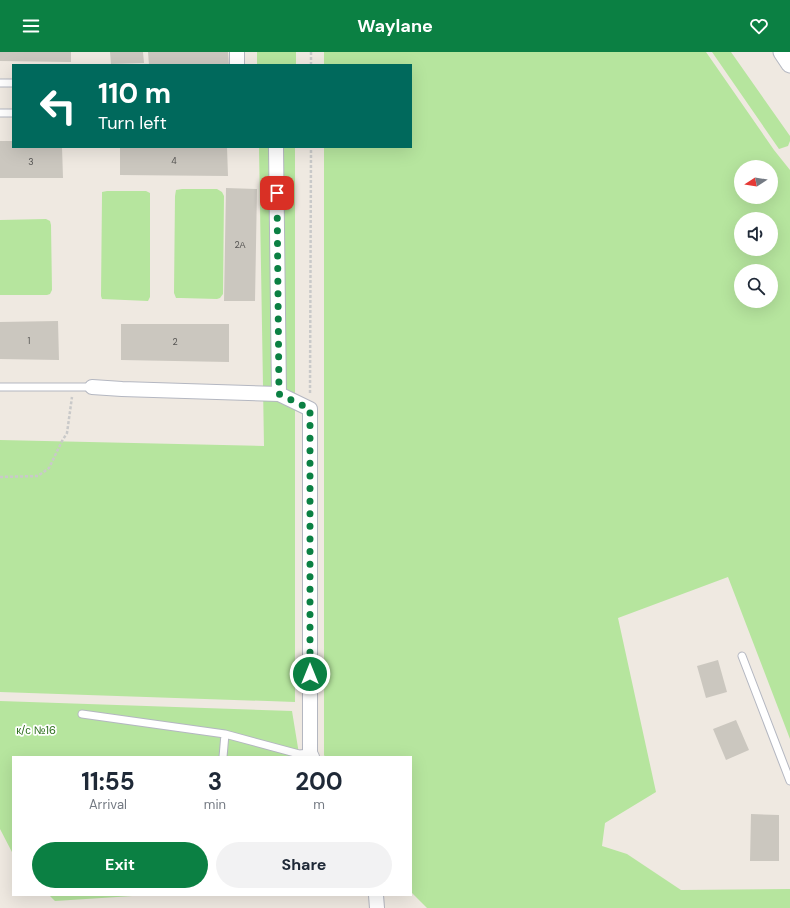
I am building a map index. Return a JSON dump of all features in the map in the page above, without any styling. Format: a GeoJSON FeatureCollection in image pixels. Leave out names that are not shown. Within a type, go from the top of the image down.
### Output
{"type":"FeatureCollection","features":[{"type":"Feature","properties":{"kind":"street"},"geometry":{"type":"LineString","coordinates":[[237,52],[238,64]]}},
{"type":"Feature","properties":{"kind":"street"},"geometry":{"type":"LineString","coordinates":[[782,52],[790,64]]}},
{"type":"Feature","properties":{"kind":"street"},"geometry":{"type":"LineString","coordinates":[[276,148],[279,394]]}},
{"type":"Feature","properties":{"kind":"street"},"geometry":{"type":"LineString","coordinates":[[92,387],[130,390],[279,394],[310,409],[311,755]]}},
{"type":"Feature","properties":{"kind":"street"},"geometry":{"type":"LineString","coordinates":[[376,896],[378,908]]}},
{"type":"Feature","properties":{"kind":"lane"},"geometry":{"type":"LineString","coordinates":[[0,83],[12,83]]}},
{"type":"Feature","properties":{"kind":"lane"},"geometry":{"type":"LineString","coordinates":[[0,113],[12,113]]}},
{"type":"Feature","properties":{"kind":"lane"},"geometry":{"type":"LineString","coordinates":[[0,388],[92,387]]}},
{"type":"Feature","properties":{"kind":"lane"},"geometry":{"type":"LineString","coordinates":[[742,656],[790,781]]}},
{"type":"Feature","properties":{"kind":"lane"},"geometry":{"type":"LineString","coordinates":[[82,714],[225,734],[299,754],[311,755]]}},
{"type":"Feature","properties":{"kind":"lane"},"geometry":{"type":"LineString","coordinates":[[223,756],[225,734]]}},
{"type":"Feature","properties":{"kind":"path"},"geometry":{"type":"LineString","coordinates":[[311,52],[311,64]]}},
{"type":"Feature","properties":{"kind":"path"},"geometry":{"type":"LineString","coordinates":[[310,409],[311,148]]}},
{"type":"Feature","properties":{"kind":"path"},"geometry":{"type":"LineString","coordinates":[[0,477],[38,476],[49,468],[67,434],[74,387]]}},
{"type":"Feature","properties":{"kind":"green space"},"geometry":{"type":"Polygon","coordinates":[[[257,52],[296,52],[296,64],[257,64],[257,52]]]}},
{"type":"Feature","properties":{"kind":"green space"},"geometry":{"type":"Polygon","coordinates":[[[324,52],[706,52],[774,150],[790,170],[790,739],[728,577],[618,618],[656,792],[605,823],[602,846],[627,854],[681,890],[790,889],[790,908],[427,908],[412,893],[412,756],[324,756],[324,148],[412,148],[412,64],[324,64],[324,52]]]}},
{"type":"Feature","properties":{"kind":"green space"},"geometry":{"type":"Polygon","coordinates":[[[712,52],[731,52],[790,136],[788,146],[779,149],[712,52]]]}},
{"type":"Feature","properties":{"kind":"green space"},"geometry":{"type":"Polygon","coordinates":[[[259,148],[295,148],[295,702],[0,692],[0,440],[264,446],[259,148]]]}},
{"type":"Feature","properties":{"kind":"green space"},"geometry":{"type":"Polygon","coordinates":[[[217,189],[222,192],[224,196],[223,294],[217,299],[176,298],[174,293],[175,196],[176,190],[217,189]]]}},
{"type":"Feature","properties":{"kind":"green space"},"geometry":{"type":"Polygon","coordinates":[[[146,191],[150,193],[150,297],[148,301],[102,299],[102,192],[146,191]]]}},
{"type":"Feature","properties":{"kind":"green space"},"geometry":{"type":"Polygon","coordinates":[[[46,219],[50,221],[51,225],[52,290],[50,294],[0,295],[0,220],[46,219]]]}},
{"type":"Feature","properties":{"kind":"green space","name":"к/с №16"},"geometry":{"type":"Polygon","coordinates":[[[0,701],[292,711],[300,756],[12,756],[12,852],[0,829],[0,701]]]}},
{"type":"Feature","properties":{"kind":"green space"},"geometry":{"type":"Polygon","coordinates":[[[50,896],[132,896],[55,901],[50,896]]]}},
{"type":"Feature","properties":{"kind":"building"},"geometry":{"type":"Polygon","coordinates":[[[0,52],[71,52],[71,62],[0,61],[0,52]]]}},
{"type":"Feature","properties":{"kind":"building"},"geometry":{"type":"Polygon","coordinates":[[[110,52],[143,52],[144,63],[111,64],[110,52]]]}},
{"type":"Feature","properties":{"kind":"building"},"geometry":{"type":"Polygon","coordinates":[[[148,52],[228,52],[229,64],[149,64],[148,52]]]}},
{"type":"Feature","properties":{"kind":"building"},"geometry":{"type":"Polygon","coordinates":[[[0,141],[12,141],[12,148],[62,148],[63,178],[0,178],[0,141]]]}},
{"type":"Feature","properties":{"kind":"building"},"geometry":{"type":"Polygon","coordinates":[[[120,148],[227,148],[228,176],[120,175],[120,148]]]}},
{"type":"Feature","properties":{"kind":"building"},"geometry":{"type":"Polygon","coordinates":[[[226,188],[257,189],[255,301],[224,301],[226,188]]]}},
{"type":"Feature","properties":{"kind":"building"},"geometry":{"type":"Polygon","coordinates":[[[58,321],[59,360],[0,359],[0,322],[58,321]]]}},
{"type":"Feature","properties":{"kind":"building"},"geometry":{"type":"Polygon","coordinates":[[[121,324],[229,324],[229,362],[121,360],[121,324]]]}},
{"type":"Feature","properties":{"kind":"building"},"geometry":{"type":"Polygon","coordinates":[[[718,660],[727,692],[706,698],[697,666],[718,660]]]}},
{"type":"Feature","properties":{"kind":"building"},"geometry":{"type":"Polygon","coordinates":[[[736,720],[749,750],[726,760],[713,729],[736,720]]]}},
{"type":"Feature","properties":{"kind":"building"},"geometry":{"type":"Polygon","coordinates":[[[751,814],[779,815],[779,861],[750,861],[751,814]]]}},
{"type":"Feature","properties":{"kind":"route"},"geometry":{"type":"LineString","coordinates":[[277,193],[279,394],[310,409],[310,674]]}}]}
